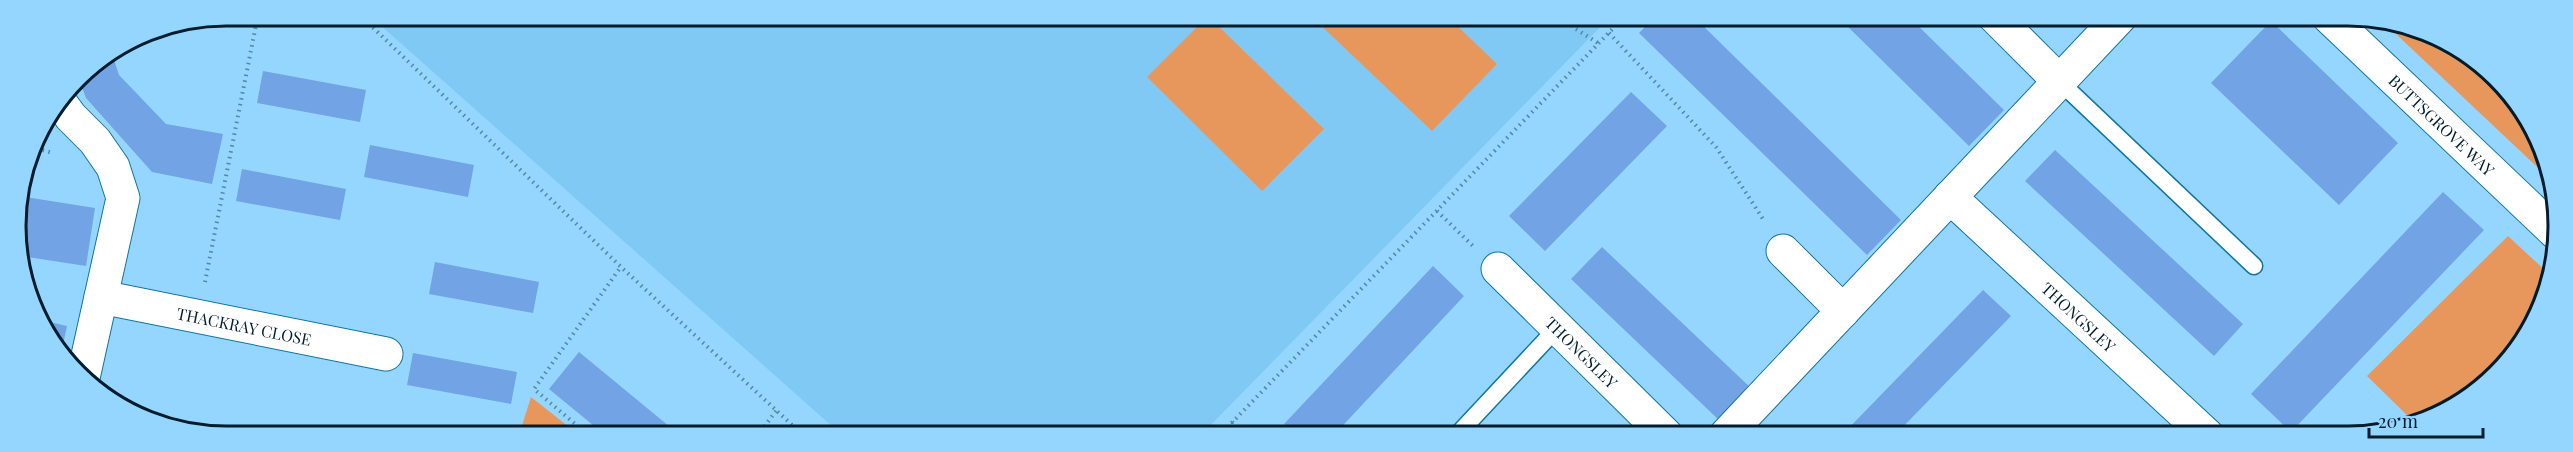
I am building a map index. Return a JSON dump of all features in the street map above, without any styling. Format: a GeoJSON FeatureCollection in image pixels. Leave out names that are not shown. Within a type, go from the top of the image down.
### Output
{"type":"FeatureCollection","features":[{"type":"Feature","properties":{"kind":"street"},"geometry":{"type":"LineString","coordinates":[[2004,26],[2060,81]]}},
{"type":"Feature","properties":{"kind":"street"},"geometry":{"type":"LineString","coordinates":[[1734,426],[2110,26]]}},
{"type":"Feature","properties":{"kind":"street","name":"BUTTSGROVE WAY"},"geometry":{"type":"LineString","coordinates":[[2339,26],[2548,225]]}},
{"type":"Feature","properties":{"kind":"street"},"geometry":{"type":"LineString","coordinates":[[64,108],[95,141],[113,167],[123,198],[85,369]]}},
{"type":"Feature","properties":{"kind":"street","name":"THONGSLEY"},"geometry":{"type":"LineString","coordinates":[[1950,197],[2197,426]]}},
{"type":"Feature","properties":{"kind":"street"},"geometry":{"type":"LineString","coordinates":[[1783,251],[1843,311]]}},
{"type":"Feature","properties":{"kind":"street","name":"THONGSLEY"},"geometry":{"type":"LineString","coordinates":[[1498,268],[1656,426]]}},
{"type":"Feature","properties":{"kind":"street","name":"THACKRAY CLOSE"},"geometry":{"type":"LineString","coordinates":[[101,297],[386,354]]}},
{"type":"Feature","properties":{"kind":"lane"},"geometry":{"type":"LineString","coordinates":[[2060,81],[2254,266]]}},
{"type":"Feature","properties":{"kind":"lane"},"geometry":{"type":"LineString","coordinates":[[1465,426],[1558,327]]}},
{"type":"Feature","properties":{"kind":"path"},"geometry":{"type":"LineString","coordinates":[[199,315],[256,26]]}},
{"type":"Feature","properties":{"kind":"path"},"geometry":{"type":"LineString","coordinates":[[371,26],[621,267],[793,426]]}},
{"type":"Feature","properties":{"kind":"path"},"geometry":{"type":"LineString","coordinates":[[1598,43],[1615,26]]}},
{"type":"Feature","properties":{"kind":"path"},"geometry":{"type":"LineString","coordinates":[[1576,29],[1598,43]]}},
{"type":"Feature","properties":{"kind":"path"},"geometry":{"type":"LineString","coordinates":[[1598,43],[1609,33]]}},
{"type":"Feature","properties":{"kind":"path"},"geometry":{"type":"LineString","coordinates":[[1228,426],[1609,33]]}},
{"type":"Feature","properties":{"kind":"path"},"geometry":{"type":"LineString","coordinates":[[1609,33],[1716,147],[1783,251]]}},
{"type":"Feature","properties":{"kind":"path"},"geometry":{"type":"LineString","coordinates":[[1437,211],[1498,268]]}},
{"type":"Feature","properties":{"kind":"path"},"geometry":{"type":"LineString","coordinates":[[577,426],[534,389],[621,267]]}},
{"type":"Feature","properties":{"kind":"path"},"geometry":{"type":"LineString","coordinates":[[765,426],[776,411]]}},
{"type":"Feature","properties":{"kind":"path"},"geometry":{"type":"LineString","coordinates":[[1232,422],[1236,426]]}},
{"type":"Feature","properties":{"kind":"shaded area"},"geometry":{"type":"Polygon","coordinates":[[[381,26],[1601,26],[1210,426],[832,426],[381,26]]]}},
{"type":"Feature","properties":{"kind":"shaded area"},"geometry":{"type":"Polygon","coordinates":[[[1198,26],[1218,26],[1324,129],[1262,191],[1147,77],[1198,26]]]}},
{"type":"Feature","properties":{"kind":"shaded area"},"geometry":{"type":"Polygon","coordinates":[[[1322,26],[1457,26],[1497,64],[1432,131],[1322,26]]]}},
{"type":"Feature","properties":{"kind":"shaded area"},"geometry":{"type":"Polygon","coordinates":[[[2392,30],[2436,46],[2479,75],[2514,115],[2527,137],[2539,169],[2392,30]]]}},
{"type":"Feature","properties":{"kind":"shaded area"},"geometry":{"type":"Polygon","coordinates":[[[2508,236],[2543,268],[2527,315],[2514,337],[2489,368],[2458,393],[2436,406],[2409,417],[2367,376],[2508,236]]]}},
{"type":"Feature","properties":{"kind":"shaded area"},"geometry":{"type":"Polygon","coordinates":[[[531,397],[568,426],[522,426],[531,397]]]}},
{"type":"Feature","properties":{"kind":"building"},"geometry":{"type":"Polygon","coordinates":[[[1646,26],[1703,26],[1901,220],[1867,255],[1639,33],[1646,26]]]}},
{"type":"Feature","properties":{"kind":"building"},"geometry":{"type":"Polygon","coordinates":[[[1847,26],[1918,26],[2004,110],[1969,146],[1847,26]]]}},
{"type":"Feature","properties":{"kind":"building"},"geometry":{"type":"Polygon","coordinates":[[[2266,26],[2276,26],[2398,143],[2339,205],[2211,83],[2266,26]]]}},
{"type":"Feature","properties":{"kind":"building"},"geometry":{"type":"Polygon","coordinates":[[[114,60],[119,75],[166,124],[223,134],[212,184],[152,172],[86,98],[82,86],[114,60]]]}},
{"type":"Feature","properties":{"kind":"building"},"geometry":{"type":"Polygon","coordinates":[[[263,71],[366,90],[360,122],[257,103],[263,71]]]}},
{"type":"Feature","properties":{"kind":"building"},"geometry":{"type":"Polygon","coordinates":[[[1631,92],[1667,126],[1545,251],[1509,216],[1631,92]]]}},
{"type":"Feature","properties":{"kind":"building"},"geometry":{"type":"Polygon","coordinates":[[[370,145],[474,165],[468,197],[364,177],[370,145]]]}},
{"type":"Feature","properties":{"kind":"building"},"geometry":{"type":"Polygon","coordinates":[[[2055,150],[2243,324],[2214,356],[2025,181],[2055,150]]]}},
{"type":"Feature","properties":{"kind":"building"},"geometry":{"type":"Polygon","coordinates":[[[242,169],[346,189],[340,220],[236,201],[242,169]]]}},
{"type":"Feature","properties":{"kind":"building"},"geometry":{"type":"Polygon","coordinates":[[[2443,192],[2484,230],[2297,426],[2285,426],[2251,394],[2443,192]]]}},
{"type":"Feature","properties":{"kind":"building"},"geometry":{"type":"Polygon","coordinates":[[[28,197],[95,208],[86,266],[28,257],[26,226],[28,197]]]}},
{"type":"Feature","properties":{"kind":"building"},"geometry":{"type":"Polygon","coordinates":[[[1602,247],[1753,390],[1721,422],[1571,279],[1602,247]]]}},
{"type":"Feature","properties":{"kind":"building"},"geometry":{"type":"Polygon","coordinates":[[[435,262],[539,282],[533,313],[429,294],[435,262]]]}},
{"type":"Feature","properties":{"kind":"building"},"geometry":{"type":"Polygon","coordinates":[[[1433,266],[1464,296],[1342,426],[1286,426],[1284,424],[1433,266]]]}},
{"type":"Feature","properties":{"kind":"building"},"geometry":{"type":"Polygon","coordinates":[[[1983,290],[2011,316],[1904,426],[1851,426],[1983,290]]]}},
{"type":"Feature","properties":{"kind":"building"},"geometry":{"type":"Polygon","coordinates":[[[50,322],[67,326],[63,343],[50,322]]]}},
{"type":"Feature","properties":{"kind":"building"},"geometry":{"type":"Polygon","coordinates":[[[579,352],[669,426],[594,426],[549,389],[579,352]]]}},
{"type":"Feature","properties":{"kind":"building"},"geometry":{"type":"Polygon","coordinates":[[[413,353],[517,372],[511,404],[407,385],[413,353]]]}}]}
